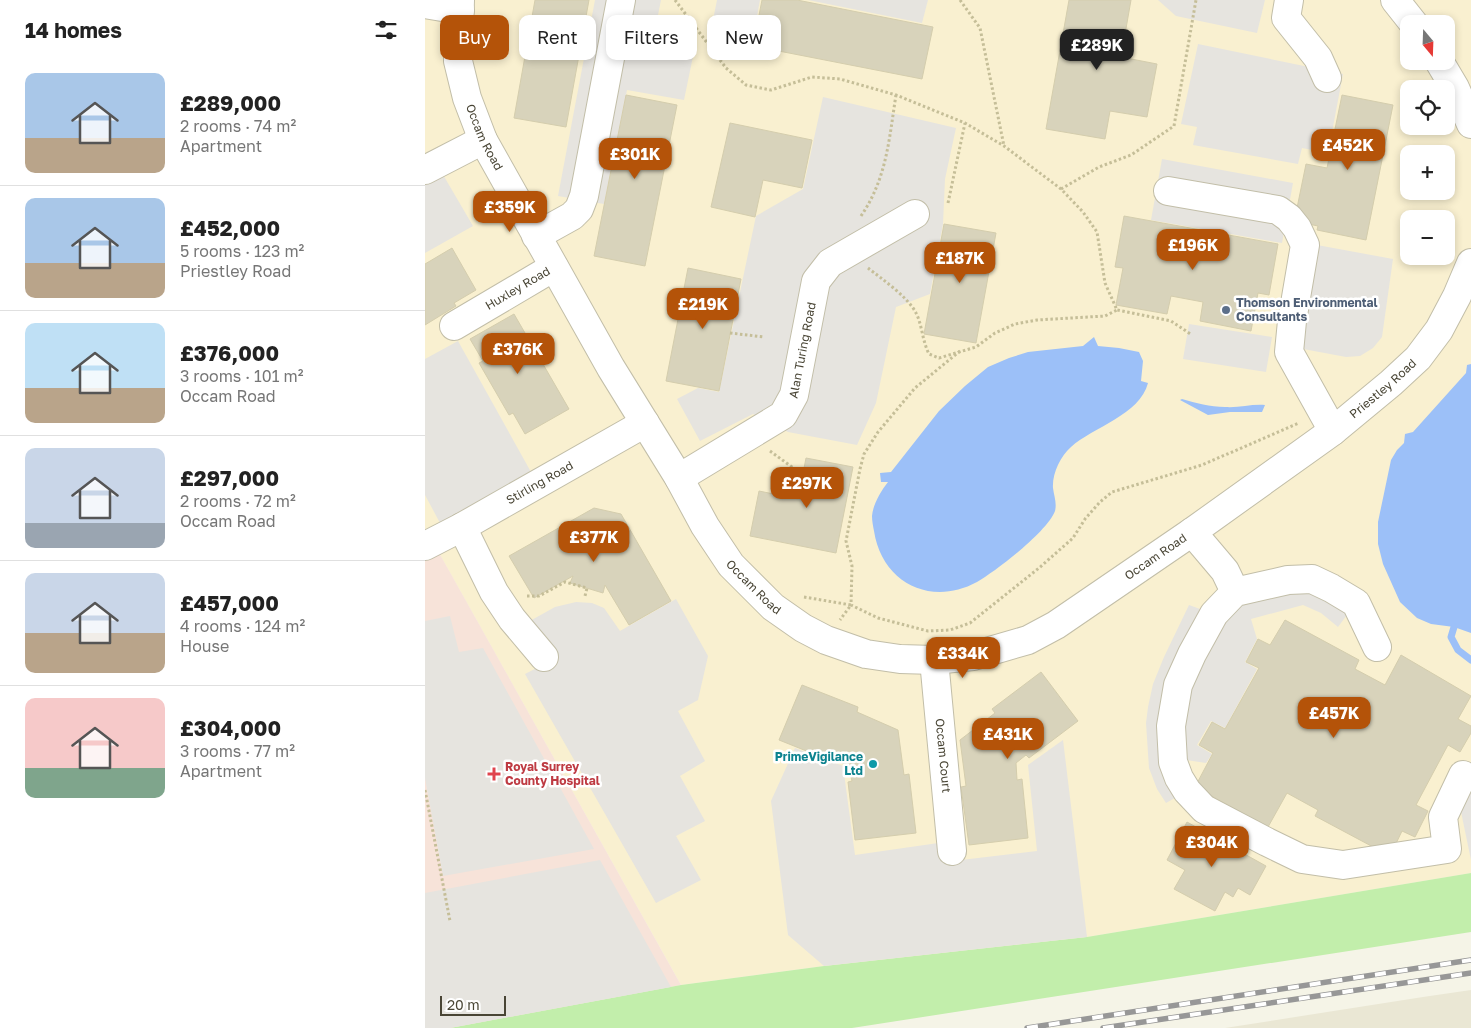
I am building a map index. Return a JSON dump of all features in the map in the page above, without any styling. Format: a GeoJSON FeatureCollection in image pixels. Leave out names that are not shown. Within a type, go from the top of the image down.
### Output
{"type":"FeatureCollection","features":[{"type":"Feature","properties":{"kind":"street"},"geometry":{"type":"LineString","coordinates":[[536,236],[572,216],[579,210],[584,196],[621,0]]}},
{"type":"Feature","properties":{"kind":"street"},"geometry":{"type":"LineString","coordinates":[[1289,0],[1286,18],[1318,58],[1327,78]]}},
{"type":"Feature","properties":{"kind":"street"},"geometry":{"type":"LineString","coordinates":[[1395,0],[1407,15]]}},
{"type":"Feature","properties":{"kind":"street"},"geometry":{"type":"LineString","coordinates":[[425,4],[460,5]]}},
{"type":"Feature","properties":{"kind":"street","name":"Occam Road"},"geometry":{"type":"LineString","coordinates":[[460,5],[458,61],[474,120],[536,236],[611,368],[679,478],[705,526],[731,564],[773,607],[803,628],[826,640],[866,654],[900,659],[934,660],[973,656],[1027,640],[1056,625],[1191,532],[1327,422]]}},
{"type":"Feature","properties":{"kind":"street"},"geometry":{"type":"LineString","coordinates":[[1444,70],[1455,88],[1471,124]]}},
{"type":"Feature","properties":{"kind":"street"},"geometry":{"type":"LineString","coordinates":[[425,170],[483,140]]}},
{"type":"Feature","properties":{"kind":"street"},"geometry":{"type":"LineString","coordinates":[[1168,191],[1278,210],[1289,218],[1297,228],[1305,245],[1291,321],[1289,352],[1327,422]]}},
{"type":"Feature","properties":{"kind":"street","name":"Alan Turing Road"},"geometry":{"type":"LineString","coordinates":[[679,478],[783,415],[794,395],[816,281],[830,263],[915,214]]}},
{"type":"Feature","properties":{"kind":"street","name":"Priestley Road"},"geometry":{"type":"LineString","coordinates":[[1327,422],[1391,382],[1418,358],[1439,330],[1457,296],[1471,263]]}},
{"type":"Feature","properties":{"kind":"street","name":"Huxley Road"},"geometry":{"type":"LineString","coordinates":[[454,326],[554,267]]}},
{"type":"Feature","properties":{"kind":"street","name":"Stirling Road"},"geometry":{"type":"LineString","coordinates":[[429,544],[645,423]]}},
{"type":"Feature","properties":{"kind":"street"},"geometry":{"type":"LineString","coordinates":[[462,527],[493,592],[512,619],[544,657]]}},
{"type":"Feature","properties":{"kind":"street"},"geometry":{"type":"LineString","coordinates":[[1191,532],[1225,571],[1235,592]]}},
{"type":"Feature","properties":{"kind":"street"},"geometry":{"type":"LineString","coordinates":[[1377,647],[1356,603],[1312,579],[1288,580],[1235,592],[1214,614],[1192,654],[1178,685],[1172,710],[1171,739],[1173,762],[1187,792],[1204,809],[1302,859],[1343,865],[1447,849],[1443,817],[1463,775]]}},
{"type":"Feature","properties":{"kind":"street","name":"Occam Court"},"geometry":{"type":"LineString","coordinates":[[934,660],[953,851]]}},
{"type":"Feature","properties":{"kind":"path"},"geometry":{"type":"LineString","coordinates":[[675,0],[726,68],[746,85],[771,90],[812,78],[840,79],[896,95],[965,123],[1004,146],[1061,189],[1083,212],[1097,232],[1105,283],[1117,310]]}},
{"type":"Feature","properties":{"kind":"path"},"geometry":{"type":"LineString","coordinates":[[960,0],[980,28],[1004,146]]}},
{"type":"Feature","properties":{"kind":"path"},"geometry":{"type":"LineString","coordinates":[[1061,189],[1099,168],[1131,156],[1174,126],[1195,0]]}},
{"type":"Feature","properties":{"kind":"path"},"geometry":{"type":"LineString","coordinates":[[858,220],[878,184],[887,157],[896,95]]}},
{"type":"Feature","properties":{"kind":"path"},"geometry":{"type":"LineString","coordinates":[[948,204],[965,123]]}},
{"type":"Feature","properties":{"kind":"path"},"geometry":{"type":"LineString","coordinates":[[850,252],[858,261],[895,289],[917,314],[924,344],[929,354],[939,358],[976,347],[995,333],[1015,324],[1037,320],[1105,316],[1117,310],[1171,321],[1192,334]]}},
{"type":"Feature","properties":{"kind":"path"},"geometry":{"type":"LineString","coordinates":[[730,333],[764,337]]}},
{"type":"Feature","properties":{"kind":"path"},"geometry":{"type":"LineString","coordinates":[[839,621],[851,605],[852,566],[846,541],[864,454],[878,432],[915,388],[960,351]]}},
{"type":"Feature","properties":{"kind":"path"},"geometry":{"type":"LineString","coordinates":[[796,596],[851,605],[878,618],[928,632],[950,630],[970,623],[1039,568],[1073,538],[1085,519],[1100,502],[1113,492],[1202,465],[1272,436],[1327,422]]}},
{"type":"Feature","properties":{"kind":"path"},"geometry":{"type":"LineString","coordinates":[[769,450],[796,470]]}},
{"type":"Feature","properties":{"kind":"path"},"geometry":{"type":"LineString","coordinates":[[522,594],[532,597],[539,596],[565,582],[587,588],[585,596]]}},
{"type":"Feature","properties":{"kind":"path"},"geometry":{"type":"LineString","coordinates":[[425,790],[450,921]]}},
{"type":"Feature","properties":{"kind":"shaded area"},"geometry":{"type":"Polygon","coordinates":[[[425,0],[1471,0],[1471,873],[1087,937],[824,966],[681,985],[425,528],[425,0]]]}},
{"type":"Feature","properties":{"kind":"shaded area"},"geometry":{"type":"Polygon","coordinates":[[[595,0],[661,0],[658,15],[606,15],[606,60],[692,60],[684,100],[627,90],[604,204],[558,196],[584,60],[596,60],[596,15],[592,15],[595,0]]]}},
{"type":"Feature","properties":{"kind":"shaded area"},"geometry":{"type":"Polygon","coordinates":[[[717,0],[760,0],[757,15],[714,15],[717,0]]]}},
{"type":"Feature","properties":{"kind":"shaded area"},"geometry":{"type":"Polygon","coordinates":[[[808,0],[928,0],[922,23],[808,0]]]}},
{"type":"Feature","properties":{"kind":"shaded area"},"geometry":{"type":"Polygon","coordinates":[[[1158,0],[1265,0],[1257,33],[1176,16],[1158,0]]]}},
{"type":"Feature","properties":{"kind":"shaded area"},"geometry":{"type":"Polygon","coordinates":[[[1198,44],[1343,74],[1328,153],[1302,148],[1298,164],[1193,145],[1197,127],[1181,124],[1198,44]]]}},
{"type":"Feature","properties":{"kind":"shaded area"},"geometry":{"type":"Polygon","coordinates":[[[823,97],[956,128],[945,179],[943,224],[930,294],[896,307],[876,403],[857,445],[788,432],[753,414],[700,441],[677,399],[698,388],[719,392],[756,216],[803,189],[823,97]]]}},
{"type":"Feature","properties":{"kind":"shaded area"},"geometry":{"type":"Polygon","coordinates":[[[1162,159],[1293,183],[1282,243],[1151,220],[1162,159]]]}},
{"type":"Feature","properties":{"kind":"shaded area"},"geometry":{"type":"Polygon","coordinates":[[[442,173],[473,226],[425,253],[425,183],[442,173]]]}},
{"type":"Feature","properties":{"kind":"shaded area"},"geometry":{"type":"Polygon","coordinates":[[[1317,245],[1393,259],[1382,337],[1373,348],[1360,356],[1346,357],[1298,348],[1317,245]]]}},
{"type":"Feature","properties":{"kind":"shaded area"},"geometry":{"type":"Polygon","coordinates":[[[1189,324],[1272,337],[1266,372],[1183,359],[1189,324]]]}},
{"type":"Feature","properties":{"kind":"shaded area"},"geometry":{"type":"Polygon","coordinates":[[[458,341],[531,472],[440,523],[425,495],[425,359],[458,341]]]}},
{"type":"Feature","properties":{"kind":"shaded area","name":"Royal Surrey County Hospital"},"geometry":{"type":"Polygon","coordinates":[[[425,528],[681,985],[450,1028],[425,1028],[425,528]]]}},
{"type":"Feature","properties":{"kind":"shaded area"},"geometry":{"type":"Polygon","coordinates":[[[1304,579],[1356,603],[1338,627],[1321,613],[1303,605],[1251,619],[1257,639],[1245,662],[1257,669],[1225,728],[1211,721],[1197,745],[1212,754],[1206,763],[1173,758],[1187,791],[1166,803],[1157,789],[1149,768],[1146,723],[1153,684],[1189,605],[1214,614],[1225,603],[1304,579]]]}},
{"type":"Feature","properties":{"kind":"shaded area"},"geometry":{"type":"Polygon","coordinates":[[[676,599],[708,656],[698,700],[678,711],[705,761],[680,776],[705,821],[676,836],[701,880],[656,903],[525,674],[558,657],[528,622],[555,607],[576,602],[592,603],[604,608],[620,631],[676,599]]]}},
{"type":"Feature","properties":{"kind":"shaded area"},"geometry":{"type":"Polygon","coordinates":[[[450,616],[459,652],[483,648],[594,849],[443,876],[425,778],[425,621],[450,616]]]}},
{"type":"Feature","properties":{"kind":"shaded area"},"geometry":{"type":"Polygon","coordinates":[[[1063,740],[1087,937],[824,966],[788,935],[771,801],[795,748],[843,766],[855,855],[959,840],[961,860],[1037,851],[1028,765],[1063,740]]]}},
{"type":"Feature","properties":{"kind":"shaded area"},"geometry":{"type":"Polygon","coordinates":[[[1471,783],[1471,860],[1460,807],[1471,783]]]}},
{"type":"Feature","properties":{"kind":"shaded area"},"geometry":{"type":"Polygon","coordinates":[[[600,860],[671,987],[450,1028],[425,1028],[425,893],[600,860]]]}},
{"type":"Feature","properties":{"kind":"shaded area"},"geometry":{"type":"Polygon","coordinates":[[[1471,990],[1471,1028],[1225,1028],[1423,997],[1471,990]]]}},
{"type":"Feature","properties":{"kind":"green space"},"geometry":{"type":"Polygon","coordinates":[[[1471,873],[1471,932],[852,1028],[450,1028],[681,985],[824,966],[1087,937],[1471,873]]]}},
{"type":"Feature","properties":{"kind":"water"},"geometry":{"type":"Polygon","coordinates":[[[1094,337],[1098,346],[1139,352],[1143,361],[1141,381],[1148,383],[1136,404],[1115,420],[1080,440],[1063,456],[1054,477],[1053,488],[1056,508],[1050,520],[1032,540],[1008,560],[977,582],[960,589],[943,592],[926,591],[898,577],[887,564],[879,549],[873,525],[874,507],[888,482],[881,482],[880,473],[891,472],[939,411],[988,367],[1028,352],[1083,346],[1094,337]]]}},
{"type":"Feature","properties":{"kind":"water"},"geometry":{"type":"Polygon","coordinates":[[[1471,364],[1471,633],[1454,627],[1431,624],[1417,618],[1400,602],[1383,564],[1378,544],[1378,522],[1391,460],[1404,443],[1405,434],[1413,432],[1466,373],[1467,365],[1471,364]]]}},
{"type":"Feature","properties":{"kind":"water"},"geometry":{"type":"Polygon","coordinates":[[[1180,400],[1219,407],[1265,405],[1262,412],[1230,412],[1208,415],[1180,400]]]}},
{"type":"Feature","properties":{"kind":"building"},"geometry":{"type":"Polygon","coordinates":[[[535,0],[589,0],[586,15],[532,15],[535,0]]]}},
{"type":"Feature","properties":{"kind":"building"},"geometry":{"type":"Polygon","coordinates":[[[762,0],[797,0],[933,27],[922,79],[781,51],[781,15],[759,15],[762,0]]]}},
{"type":"Feature","properties":{"kind":"building"},"geometry":{"type":"Polygon","coordinates":[[[1069,0],[1131,0],[1121,57],[1157,64],[1147,117],[1110,111],[1105,139],[1046,129],[1069,0]]]}},
{"type":"Feature","properties":{"kind":"building"},"geometry":{"type":"Polygon","coordinates":[[[524,60],[578,60],[566,127],[514,118],[524,60]]]}},
{"type":"Feature","properties":{"kind":"building"},"geometry":{"type":"Polygon","coordinates":[[[626,95],[677,105],[645,266],[594,256],[626,95]]]}},
{"type":"Feature","properties":{"kind":"building"},"geometry":{"type":"Polygon","coordinates":[[[1342,95],[1393,105],[1366,240],[1317,230],[1318,226],[1299,222],[1296,213],[1306,164],[1327,168],[1342,95]]]}},
{"type":"Feature","properties":{"kind":"building"},"geometry":{"type":"Polygon","coordinates":[[[730,123],[812,140],[802,188],[763,180],[755,217],[711,207],[730,123]]]}},
{"type":"Feature","properties":{"kind":"building"},"geometry":{"type":"Polygon","coordinates":[[[1124,216],[1278,244],[1269,295],[1258,293],[1251,331],[1200,321],[1203,302],[1171,296],[1167,314],[1116,305],[1123,268],[1115,267],[1124,216]]]}},
{"type":"Feature","properties":{"kind":"building"},"geometry":{"type":"Polygon","coordinates":[[[944,224],[996,233],[976,343],[924,334],[944,224]]]}},
{"type":"Feature","properties":{"kind":"building"},"geometry":{"type":"Polygon","coordinates":[[[452,248],[476,290],[454,303],[456,306],[425,325],[425,264],[452,248]]]}},
{"type":"Feature","properties":{"kind":"building"},"geometry":{"type":"Polygon","coordinates":[[[688,268],[741,279],[719,391],[666,381],[688,268]]]}},
{"type":"Feature","properties":{"kind":"building"},"geometry":{"type":"Polygon","coordinates":[[[514,314],[569,409],[525,434],[513,413],[509,415],[479,363],[483,361],[470,339],[514,314]]]}},
{"type":"Feature","properties":{"kind":"building"},"geometry":{"type":"Polygon","coordinates":[[[806,458],[853,467],[836,553],[750,536],[759,491],[798,499],[806,458]]]}},
{"type":"Feature","properties":{"kind":"building"},"geometry":{"type":"Polygon","coordinates":[[[594,508],[621,514],[671,601],[629,625],[605,585],[603,593],[570,583],[573,576],[534,598],[509,556],[594,508]]]}},
{"type":"Feature","properties":{"kind":"building"},"geometry":{"type":"Polygon","coordinates":[[[1285,620],[1359,660],[1355,669],[1385,685],[1401,655],[1471,696],[1458,719],[1471,726],[1471,733],[1460,752],[1448,745],[1416,805],[1428,811],[1415,837],[1402,831],[1390,856],[1315,816],[1318,810],[1287,793],[1268,827],[1195,787],[1213,753],[1199,745],[1212,722],[1225,729],[1259,668],[1246,662],[1258,639],[1270,645],[1285,620]]]}},
{"type":"Feature","properties":{"kind":"building"},"geometry":{"type":"Polygon","coordinates":[[[1041,672],[1078,721],[1029,758],[1026,755],[1016,763],[1017,780],[1022,779],[1028,838],[969,845],[961,787],[966,786],[960,740],[995,713],[992,709],[1041,672]]]}},
{"type":"Feature","properties":{"kind":"building","name":"PrimeVigilance Ltd"},"geometry":{"type":"Polygon","coordinates":[[[802,685],[858,707],[857,712],[898,730],[904,775],[909,774],[916,833],[855,840],[848,782],[852,781],[848,766],[779,740],[802,685]]]}},
{"type":"Feature","properties":{"kind":"building"},"geometry":{"type":"Polygon","coordinates":[[[1187,822],[1266,866],[1250,895],[1238,888],[1233,897],[1225,892],[1215,911],[1174,889],[1185,870],[1167,860],[1187,822]]]}},
{"type":"Feature","properties":{"kind":"waterway"},"geometry":{"type":"LineString","coordinates":[[1454,627],[1451,637],[1458,650],[1471,660]]}},
{"type":"Feature","properties":{"kind":"railway"},"geometry":{"type":"LineString","coordinates":[[1027,1028],[1471,960]]}},
{"type":"Feature","properties":{"kind":"railway"},"geometry":{"type":"LineString","coordinates":[[1103,1028],[1471,973]]}},
{"type":"Feature","properties":{"kind":"place","name":"Thomson Environmental Consultants"},"geometry":{"type":"Point","coordinates":[1226,310]}},
{"type":"Feature","properties":{"kind":"place","name":"PrimeVigilance Ltd"},"geometry":{"type":"Point","coordinates":[873,764]}},
{"type":"Feature","properties":{"kind":"place","name":"Royal Surrey County Hospital"},"geometry":{"type":"Point","coordinates":[494,774]}}]}
